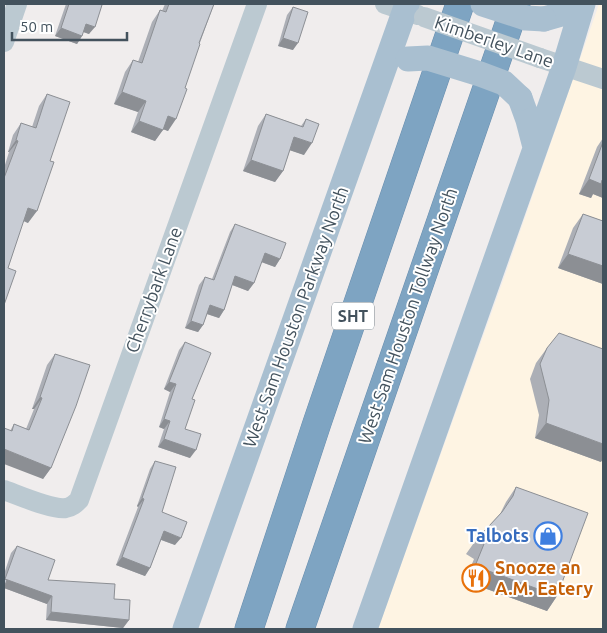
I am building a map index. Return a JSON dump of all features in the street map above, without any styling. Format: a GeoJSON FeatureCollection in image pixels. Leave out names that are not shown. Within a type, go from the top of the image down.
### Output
{"type":"FeatureCollection","features":[{"type":"Feature","properties":{"kind":"highway","name":"SHT"},"geometry":{"type":"LineString","coordinates":[[249,629],[316,423],[460,4]]}},
{"type":"Feature","properties":{"kind":"highway","name":"West Sam Houston Tollway North"},"geometry":{"type":"LineString","coordinates":[[300,629],[516,4]]}},
{"type":"Feature","properties":{"kind":"main road"},"geometry":{"type":"LineString","coordinates":[[483,4],[526,18],[544,19],[565,13],[579,4]]}},
{"type":"Feature","properties":{"kind":"main road"},"geometry":{"type":"LineString","coordinates":[[365,629],[564,67],[583,4]]}},
{"type":"Feature","properties":{"kind":"main road","name":"West Sam Houston Parkway North"},"geometry":{"type":"LineString","coordinates":[[185,629],[405,9]]}},
{"type":"Feature","properties":{"kind":"main road"},"geometry":{"type":"LineString","coordinates":[[381,77],[408,59],[428,58],[480,74],[504,84],[520,98],[535,147]]}},
{"type":"Feature","properties":{"kind":"street"},"geometry":{"type":"LineString","coordinates":[[4,42],[17,4]]}},
{"type":"Feature","properties":{"kind":"street","name":"Cherrybark Lane"},"geometry":{"type":"LineString","coordinates":[[4,490],[64,509],[72,507],[79,500],[257,4]]}},
{"type":"Feature","properties":{"kind":"street","name":"Kimberley Lane"},"geometry":{"type":"LineString","coordinates":[[405,9],[564,67],[603,79]]}},
{"type":"Feature","properties":{"kind":"shaded area"},"geometry":{"type":"Polygon","coordinates":[[[599,4],[603,4],[603,629],[378,629],[504,278],[599,4]]]}},
{"type":"Feature","properties":{"kind":"building"},"geometry":{"type":"Polygon","coordinates":[[[69,4],[102,5],[95,27],[86,24],[82,36],[61,28],[69,4]]]}},
{"type":"Feature","properties":{"kind":"building"},"geometry":{"type":"Polygon","coordinates":[[[169,4],[214,4],[199,43],[185,88],[187,89],[176,119],[168,116],[163,130],[139,121],[146,101],[122,92],[133,60],[142,63],[160,10],[166,12],[169,4]]]}},
{"type":"Feature","properties":{"kind":"building"},"geometry":{"type":"Polygon","coordinates":[[[293,7],[308,12],[298,43],[283,38],[293,7]]]}},
{"type":"Feature","properties":{"kind":"building"},"geometry":{"type":"Polygon","coordinates":[[[47,94],[70,102],[50,161],[54,162],[37,211],[28,208],[8,268],[16,271],[4,305],[4,178],[18,141],[16,140],[21,123],[36,128],[47,94]]]}},
{"type":"Feature","properties":{"kind":"building"},"geometry":{"type":"Polygon","coordinates":[[[266,114],[303,127],[306,119],[319,124],[312,143],[294,137],[283,171],[251,160],[266,114]]]}},
{"type":"Feature","properties":{"kind":"building"},"geometry":{"type":"Polygon","coordinates":[[[603,142],[603,180],[601,184],[589,179],[603,142]]]}},
{"type":"Feature","properties":{"kind":"building"},"geometry":{"type":"Polygon","coordinates":[[[583,214],[603,221],[603,266],[568,254],[583,214]]]}},
{"type":"Feature","properties":{"kind":"building"},"geometry":{"type":"Polygon","coordinates":[[[235,224],[286,243],[280,259],[265,253],[254,283],[235,276],[224,310],[210,305],[203,325],[191,321],[205,277],[214,280],[235,224]]]}},
{"type":"Feature","properties":{"kind":"building"},"geometry":{"type":"Polygon","coordinates":[[[559,333],[603,349],[603,444],[546,423],[549,400],[540,364],[547,348],[559,333]]]}},
{"type":"Feature","properties":{"kind":"building"},"geometry":{"type":"Polygon","coordinates":[[[185,342],[211,353],[192,399],[195,400],[185,429],[201,434],[196,450],[164,439],[170,421],[164,419],[176,384],[169,382],[185,342]]]}},
{"type":"Feature","properties":{"kind":"building"},"geometry":{"type":"Polygon","coordinates":[[[55,354],[90,365],[51,468],[4,449],[4,428],[12,431],[14,424],[29,430],[42,398],[40,397],[55,354]]]}},
{"type":"Feature","properties":{"kind":"building"},"geometry":{"type":"Polygon","coordinates":[[[155,461],[176,467],[162,512],[187,522],[181,538],[164,531],[150,568],[122,557],[144,499],[142,498],[155,461]]]}},
{"type":"Feature","properties":{"kind":"building"},"geometry":{"type":"Polygon","coordinates":[[[516,487],[588,513],[557,596],[475,566],[484,544],[476,540],[502,512],[513,496],[516,487]]]}},
{"type":"Feature","properties":{"kind":"building"},"geometry":{"type":"Polygon","coordinates":[[[17,546],[55,560],[48,580],[115,584],[114,599],[130,600],[129,620],[51,612],[52,596],[5,579],[17,546]]]}},
{"type":"Feature","properties":{"kind":"place","name":"Talbots"},"geometry":{"type":"Point","coordinates":[548,536]}},
{"type":"Feature","properties":{"kind":"place","name":"Snooze an A.M. Eatery"},"geometry":{"type":"Point","coordinates":[476,578]}}]}
